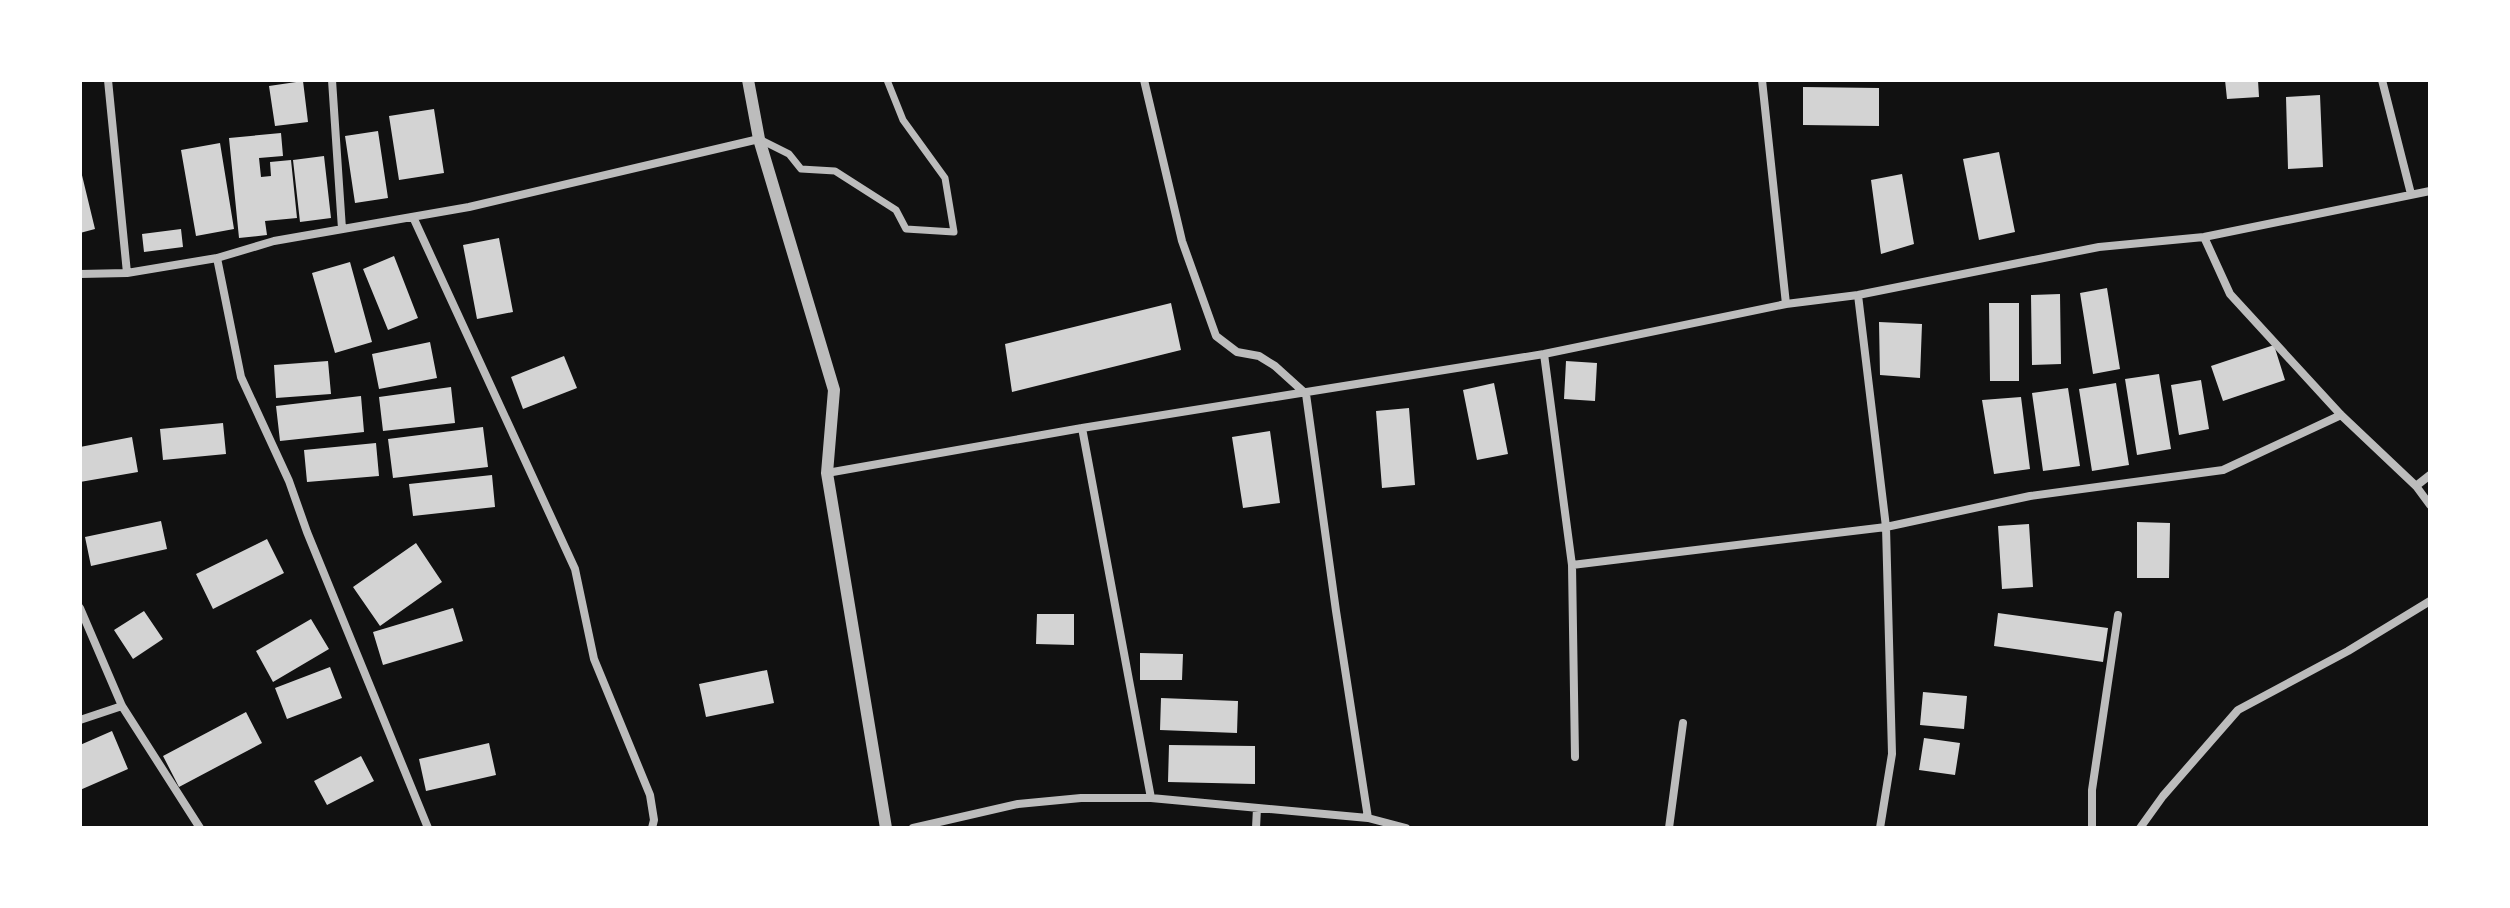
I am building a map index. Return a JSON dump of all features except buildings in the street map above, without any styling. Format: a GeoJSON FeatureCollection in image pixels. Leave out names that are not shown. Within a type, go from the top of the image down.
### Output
{"type":"FeatureCollection","features":[{"type":"Feature","properties":{"kind":"street"},"geometry":{"type":"LineString","coordinates":[[108,80],[127,273]]}},
{"type":"Feature","properties":{"kind":"street"},"geometry":{"type":"LineString","coordinates":[[332,80],[342,229]]}},
{"type":"Feature","properties":{"kind":"street"},"geometry":{"type":"LineString","coordinates":[[748,80],[759,139],[834,390],[827,473],[886,828]]}},
{"type":"Feature","properties":{"kind":"street"},"geometry":{"type":"LineString","coordinates":[[80,274],[127,273],[217,258],[274,241],[469,207],[759,139],[789,154],[801,169],[835,171],[896,210],[906,229],[954,232],[945,178],[903,120],[887,80]]}},
{"type":"Feature","properties":{"kind":"street"},"geometry":{"type":"LineString","coordinates":[[1144,80],[1182,241],[1216,336],[1237,352],[1259,356],[1275,366],[1306,394],[1368,818]]}},
{"type":"Feature","properties":{"kind":"street"},"geometry":{"type":"LineString","coordinates":[[1762,80],[1786,304]]}},
{"type":"Feature","properties":{"kind":"street"},"geometry":{"type":"LineString","coordinates":[[2382,80],[2411,194]]}},
{"type":"Feature","properties":{"kind":"street"},"geometry":{"type":"LineString","coordinates":[[827,473],[1082,428],[1544,354],[1786,304],[1858,295],[2099,247],[2204,237],[2430,191]]}},
{"type":"Feature","properties":{"kind":"street"},"geometry":{"type":"LineString","coordinates":[[413,217],[575,569],[594,659],[650,795],[654,820],[652,828]]}},
{"type":"Feature","properties":{"kind":"street"},"geometry":{"type":"LineString","coordinates":[[2204,237],[2230,294],[2341,415],[2416,486],[2430,505]]}},
{"type":"Feature","properties":{"kind":"street"},"geometry":{"type":"LineString","coordinates":[[217,258],[241,377],[289,481],[428,828]]}},
{"type":"Feature","properties":{"kind":"street"},"geometry":{"type":"LineString","coordinates":[[1858,295],[1886,527],[1892,754],[1880,828]]}},
{"type":"Feature","properties":{"kind":"street"},"geometry":{"type":"LineString","coordinates":[[1544,354],[1572,565],[1575,757]]}},
{"type":"Feature","properties":{"kind":"street"},"geometry":{"type":"LineString","coordinates":[[1572,565],[1886,527],[2030,496],[2223,470],[2341,415]]}},
{"type":"Feature","properties":{"kind":"street"},"geometry":{"type":"LineString","coordinates":[[1082,428],[1151,798]]}},
{"type":"Feature","properties":{"kind":"street"},"geometry":{"type":"LineString","coordinates":[[2416,486],[2430,475]]}},
{"type":"Feature","properties":{"kind":"street"},"geometry":{"type":"LineString","coordinates":[[2140,828],[2163,796],[2238,710],[2348,651],[2430,601]]}},
{"type":"Feature","properties":{"kind":"street"},"geometry":{"type":"LineString","coordinates":[[80,608],[122,706],[200,828]]}},
{"type":"Feature","properties":{"kind":"street"},"geometry":{"type":"LineString","coordinates":[[2092,828],[2092,790],[2118,615]]}},
{"type":"Feature","properties":{"kind":"street"},"geometry":{"type":"LineString","coordinates":[[80,720],[122,706]]}},
{"type":"Feature","properties":{"kind":"street"},"geometry":{"type":"LineString","coordinates":[[1669,828],[1683,723]]}},
{"type":"Feature","properties":{"kind":"street"},"geometry":{"type":"LineString","coordinates":[[913,828],[1018,804],[1081,798],[1151,798],[1368,818],[1406,828]]}},
{"type":"Feature","properties":{"kind":"street"},"geometry":{"type":"LineString","coordinates":[[1256,828],[1257,808]]}}]}
